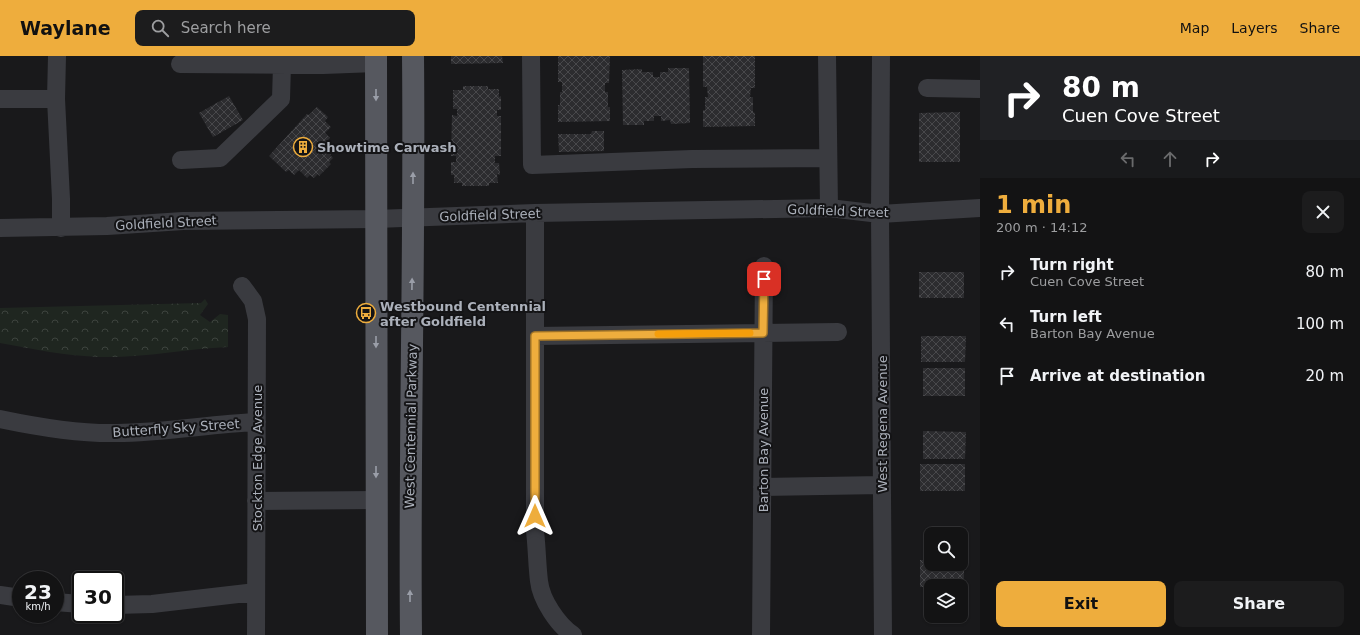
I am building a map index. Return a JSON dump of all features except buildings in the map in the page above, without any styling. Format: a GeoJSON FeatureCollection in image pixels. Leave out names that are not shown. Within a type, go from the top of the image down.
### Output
{"type":"FeatureCollection","features":[{"type":"Feature","properties":{"kind":"main road","name":"West Centennial Parkway"},"geometry":{"type":"LineString","coordinates":[[411,635],[410,498],[413,56]]}},
{"type":"Feature","properties":{"kind":"main road"},"geometry":{"type":"LineString","coordinates":[[376,60],[377,635]]}},
{"type":"Feature","properties":{"kind":"street"},"geometry":{"type":"LineString","coordinates":[[57,56],[56,99],[61,228]]}},
{"type":"Feature","properties":{"kind":"street"},"geometry":{"type":"LineString","coordinates":[[532,56],[532,165],[692,159],[828,158]]}},
{"type":"Feature","properties":{"kind":"street"},"geometry":{"type":"LineString","coordinates":[[828,56],[829,208]]}},
{"type":"Feature","properties":{"kind":"street","name":"West Regena Avenue"},"geometry":{"type":"LineString","coordinates":[[881,56],[880,214],[883,635]]}},
{"type":"Feature","properties":{"kind":"street"},"geometry":{"type":"LineString","coordinates":[[180,64],[282,65],[376,60]]}},
{"type":"Feature","properties":{"kind":"street"},"geometry":{"type":"LineString","coordinates":[[181,160],[220,158],[281,99],[282,65]]}},
{"type":"Feature","properties":{"kind":"street"},"geometry":{"type":"LineString","coordinates":[[927,88],[980,89]]}},
{"type":"Feature","properties":{"kind":"street"},"geometry":{"type":"LineString","coordinates":[[0,99],[56,99]]}},
{"type":"Feature","properties":{"kind":"street","name":"Goldfield Street"},"geometry":{"type":"LineString","coordinates":[[0,228],[61,228],[183,222],[376,219],[536,213],[829,208],[880,214],[980,208]]}},
{"type":"Feature","properties":{"kind":"street"},"geometry":{"type":"LineString","coordinates":[[536,213],[535,531],[539,583],[550,610],[569,632]]}},
{"type":"Feature","properties":{"kind":"street","name":"Barton Bay Avenue"},"geometry":{"type":"LineString","coordinates":[[761,635],[764,266]]}},
{"type":"Feature","properties":{"kind":"street","name":"Stockton Edge Avenue"},"geometry":{"type":"LineString","coordinates":[[242,286],[253,301],[257,319],[256,635]]}},
{"type":"Feature","properties":{"kind":"street"},"geometry":{"type":"LineString","coordinates":[[535,336],[838,332]]}},
{"type":"Feature","properties":{"kind":"street","name":"Butterfly Sky Street"},"geometry":{"type":"LineString","coordinates":[[0,419],[55,429],[89,433],[155,432],[224,424],[257,422]]}},
{"type":"Feature","properties":{"kind":"street"},"geometry":{"type":"LineString","coordinates":[[762,487],[882,485]]}},
{"type":"Feature","properties":{"kind":"street"},"geometry":{"type":"LineString","coordinates":[[256,501],[376,500]]}},
{"type":"Feature","properties":{"kind":"street"},"geometry":{"type":"LineString","coordinates":[[124,605],[152,604],[256,592]]}},
{"type":"Feature","properties":{"kind":"street"},"geometry":{"type":"LineString","coordinates":[[0,595],[12,597]]}},
{"type":"Feature","properties":{"kind":"green space"},"geometry":{"type":"Polygon","coordinates":[[[205,299],[208,304],[200,315],[210,322],[220,314],[228,315],[228,347],[148,355],[100,357],[62,354],[0,343],[0,308],[201,303],[205,299]]]}},
{"type":"Feature","properties":{"kind":"slow traffic"},"geometry":{"type":"LineString","coordinates":[[658,334],[750,333]]}},
{"type":"Feature","properties":{"kind":"place","name":"Showtime Carwash"},"geometry":{"type":"Point","coordinates":[303,147]}},
{"type":"Feature","properties":{"kind":"place","name":"Westbound Centennial after Goldfield"},"geometry":{"type":"Point","coordinates":[366,313]}},
{"type":"Feature","properties":{"kind":"route"},"geometry":{"type":"LineString","coordinates":[[535,516],[535,336],[763,333],[764,279]]}}]}
